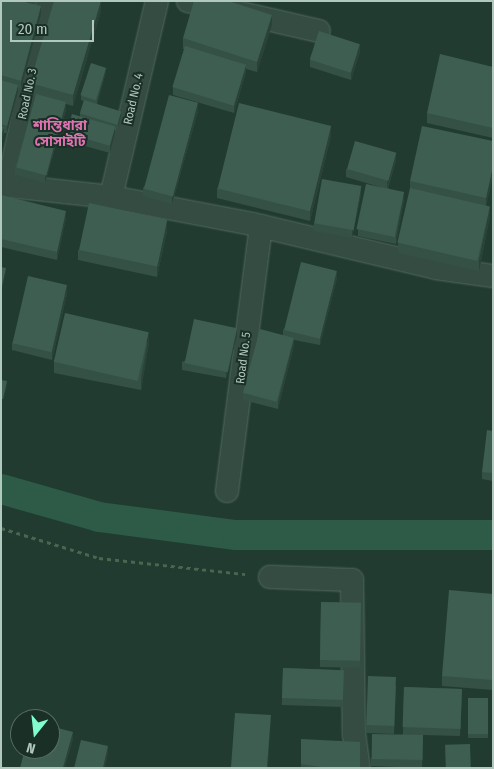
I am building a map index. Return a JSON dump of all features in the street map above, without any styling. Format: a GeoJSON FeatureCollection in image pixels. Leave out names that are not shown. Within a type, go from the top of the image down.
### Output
{"type":"FeatureCollection","features":[{"type":"Feature","properties":{"kind":"street","name":"Road No. 3"},"geometry":{"type":"LineString","coordinates":[[5,186],[48,1]]}},
{"type":"Feature","properties":{"kind":"street","name":"Road No. 4"},"geometry":{"type":"LineString","coordinates":[[111,197],[157,1]]}},
{"type":"Feature","properties":{"kind":"street"},"geometry":{"type":"LineString","coordinates":[[188,1],[319,31]]}},
{"type":"Feature","properties":{"kind":"street"},"geometry":{"type":"LineString","coordinates":[[5,186],[111,197],[261,226],[436,268],[493,276]]}},
{"type":"Feature","properties":{"kind":"street","name":"Road No. 5"},"geometry":{"type":"LineString","coordinates":[[227,490],[261,226]]}},
{"type":"Feature","properties":{"kind":"street"},"geometry":{"type":"LineString","coordinates":[[270,577],[352,580],[354,734],[359,768]]}},
{"type":"Feature","properties":{"kind":"path"},"geometry":{"type":"LineString","coordinates":[[1,528],[99,558],[270,577]]}},
{"type":"Feature","properties":{"kind":"building"},"geometry":{"type":"Polygon","coordinates":[[[1,1],[22,1],[41,6],[21,81],[1,75],[1,1]]]}},
{"type":"Feature","properties":{"kind":"building"},"geometry":{"type":"Polygon","coordinates":[[[54,1],[101,1],[73,95],[30,83],[54,1]]]}},
{"type":"Feature","properties":{"kind":"building"},"geometry":{"type":"Polygon","coordinates":[[[194,1],[228,1],[272,15],[257,62],[183,38],[194,1]]]}},
{"type":"Feature","properties":{"kind":"building"},"geometry":{"type":"Polygon","coordinates":[[[319,31],[360,44],[351,73],[310,60],[319,31]]]}},
{"type":"Feature","properties":{"kind":"building"},"geometry":{"type":"Polygon","coordinates":[[[185,46],[246,65],[234,106],[172,87],[185,46]]]}},
{"type":"Feature","properties":{"kind":"building"},"geometry":{"type":"Polygon","coordinates":[[[440,54],[493,67],[493,128],[427,113],[440,54]]]}},
{"type":"Feature","properties":{"kind":"building"},"geometry":{"type":"Polygon","coordinates":[[[91,63],[106,68],[96,100],[80,95],[91,63]]]}},
{"type":"Feature","properties":{"kind":"building"},"geometry":{"type":"Polygon","coordinates":[[[1,80],[18,85],[7,126],[1,124],[1,80]]]}},
{"type":"Feature","properties":{"kind":"building"},"geometry":{"type":"Polygon","coordinates":[[[36,94],[66,102],[46,175],[16,167],[36,94]]]}},
{"type":"Feature","properties":{"kind":"building"},"geometry":{"type":"Polygon","coordinates":[[[169,95],[198,103],[173,196],[144,189],[169,95]]]}},
{"type":"Feature","properties":{"kind":"building"},"geometry":{"type":"Polygon","coordinates":[[[84,100],[121,111],[117,125],[80,113],[84,100]]]}},
{"type":"Feature","properties":{"kind":"building"},"geometry":{"type":"Polygon","coordinates":[[[239,103],[331,126],[310,211],[218,188],[239,103]]]}},
{"type":"Feature","properties":{"kind":"building"},"geometry":{"type":"Polygon","coordinates":[[[72,114],[115,126],[110,146],[66,133],[72,114]]]}},
{"type":"Feature","properties":{"kind":"building"},"geometry":{"type":"Polygon","coordinates":[[[422,126],[493,141],[493,166],[486,198],[410,181],[422,126]]]}},
{"type":"Feature","properties":{"kind":"building"},"geometry":{"type":"Polygon","coordinates":[[[355,141],[396,153],[388,181],[347,169],[355,141]]]}},
{"type":"Feature","properties":{"kind":"building"},"geometry":{"type":"Polygon","coordinates":[[[322,179],[361,186],[354,230],[314,223],[322,179]]]}},
{"type":"Feature","properties":{"kind":"building"},"geometry":{"type":"Polygon","coordinates":[[[366,184],[404,192],[395,237],[356,229],[366,184]]]}},
{"type":"Feature","properties":{"kind":"building"},"geometry":{"type":"Polygon","coordinates":[[[410,188],[490,206],[477,261],[397,243],[410,188]]]}},
{"type":"Feature","properties":{"kind":"building"},"geometry":{"type":"Polygon","coordinates":[[[1,195],[66,211],[57,252],[1,239],[1,195]]]}},
{"type":"Feature","properties":{"kind":"building"},"geometry":{"type":"Polygon","coordinates":[[[89,203],[167,220],[157,267],[79,250],[89,203]]]}},
{"type":"Feature","properties":{"kind":"building"},"geometry":{"type":"Polygon","coordinates":[[[301,262],[337,271],[320,339],[284,330],[301,262]]]}},
{"type":"Feature","properties":{"kind":"building"},"geometry":{"type":"Polygon","coordinates":[[[1,267],[6,268],[2,286],[1,286],[1,267]]]}},
{"type":"Feature","properties":{"kind":"building"},"geometry":{"type":"Polygon","coordinates":[[[28,276],[67,285],[51,352],[12,343],[28,276]]]}},
{"type":"Feature","properties":{"kind":"building"},"geometry":{"type":"Polygon","coordinates":[[[65,313],[149,332],[138,381],[54,362],[65,313]]]}},
{"type":"Feature","properties":{"kind":"building"},"geometry":{"type":"Polygon","coordinates":[[[194,319],[237,328],[228,372],[185,363],[194,319]]]}},
{"type":"Feature","properties":{"kind":"building"},"geometry":{"type":"Polygon","coordinates":[[[260,329],[294,338],[277,402],[243,393],[260,329]]]}},
{"type":"Feature","properties":{"kind":"building"},"geometry":{"type":"Polygon","coordinates":[[[1,380],[7,381],[3,399],[1,399],[1,380]]]}},
{"type":"Feature","properties":{"kind":"building"},"geometry":{"type":"Polygon","coordinates":[[[487,430],[493,431],[493,473],[482,472],[487,430]]]}},
{"type":"Feature","properties":{"kind":"building"},"geometry":{"type":"Polygon","coordinates":[[[449,590],[493,594],[493,680],[442,676],[449,590]]]}},
{"type":"Feature","properties":{"kind":"building"},"geometry":{"type":"Polygon","coordinates":[[[321,602],[361,603],[360,661],[320,660],[321,602]]]}},
{"type":"Feature","properties":{"kind":"building"},"geometry":{"type":"Polygon","coordinates":[[[283,668],[344,670],[343,700],[282,698],[283,668]]]}},
{"type":"Feature","properties":{"kind":"building"},"geometry":{"type":"Polygon","coordinates":[[[368,676],[396,677],[394,726],[366,725],[368,676]]]}},
{"type":"Feature","properties":{"kind":"building"},"geometry":{"type":"Polygon","coordinates":[[[404,687],[462,689],[461,729],[403,727],[404,687]]]}},
{"type":"Feature","properties":{"kind":"building"},"geometry":{"type":"Polygon","coordinates":[[[468,698],[488,698],[488,734],[468,734],[468,698]]]}},
{"type":"Feature","properties":{"kind":"building"},"geometry":{"type":"Polygon","coordinates":[[[235,713],[271,715],[267,768],[231,767],[235,713]]]}},
{"type":"Feature","properties":{"kind":"building"},"geometry":{"type":"Polygon","coordinates":[[[60,729],[73,732],[63,768],[20,768],[22,759],[60,759],[60,729]]]}},
{"type":"Feature","properties":{"kind":"building"},"geometry":{"type":"Polygon","coordinates":[[[372,734],[423,735],[423,760],[372,759],[372,734]]]}},
{"type":"Feature","properties":{"kind":"building"},"geometry":{"type":"Polygon","coordinates":[[[301,739],[360,742],[360,768],[328,768],[301,764],[301,739]]]}},
{"type":"Feature","properties":{"kind":"building"},"geometry":{"type":"Polygon","coordinates":[[[81,740],[108,746],[103,768],[74,768],[81,740]]]}},
{"type":"Feature","properties":{"kind":"building"},"geometry":{"type":"Polygon","coordinates":[[[470,744],[471,768],[446,768],[445,745],[470,744]]]}},
{"type":"Feature","properties":{"kind":"waterway"},"geometry":{"type":"LineString","coordinates":[[1,489],[99,517],[236,535],[493,535]]}},
{"type":"Feature","properties":{"kind":"district","name":"শান্তিধারা সোসাইটি"},"geometry":{"type":"Point","coordinates":[60,134]}}]}
